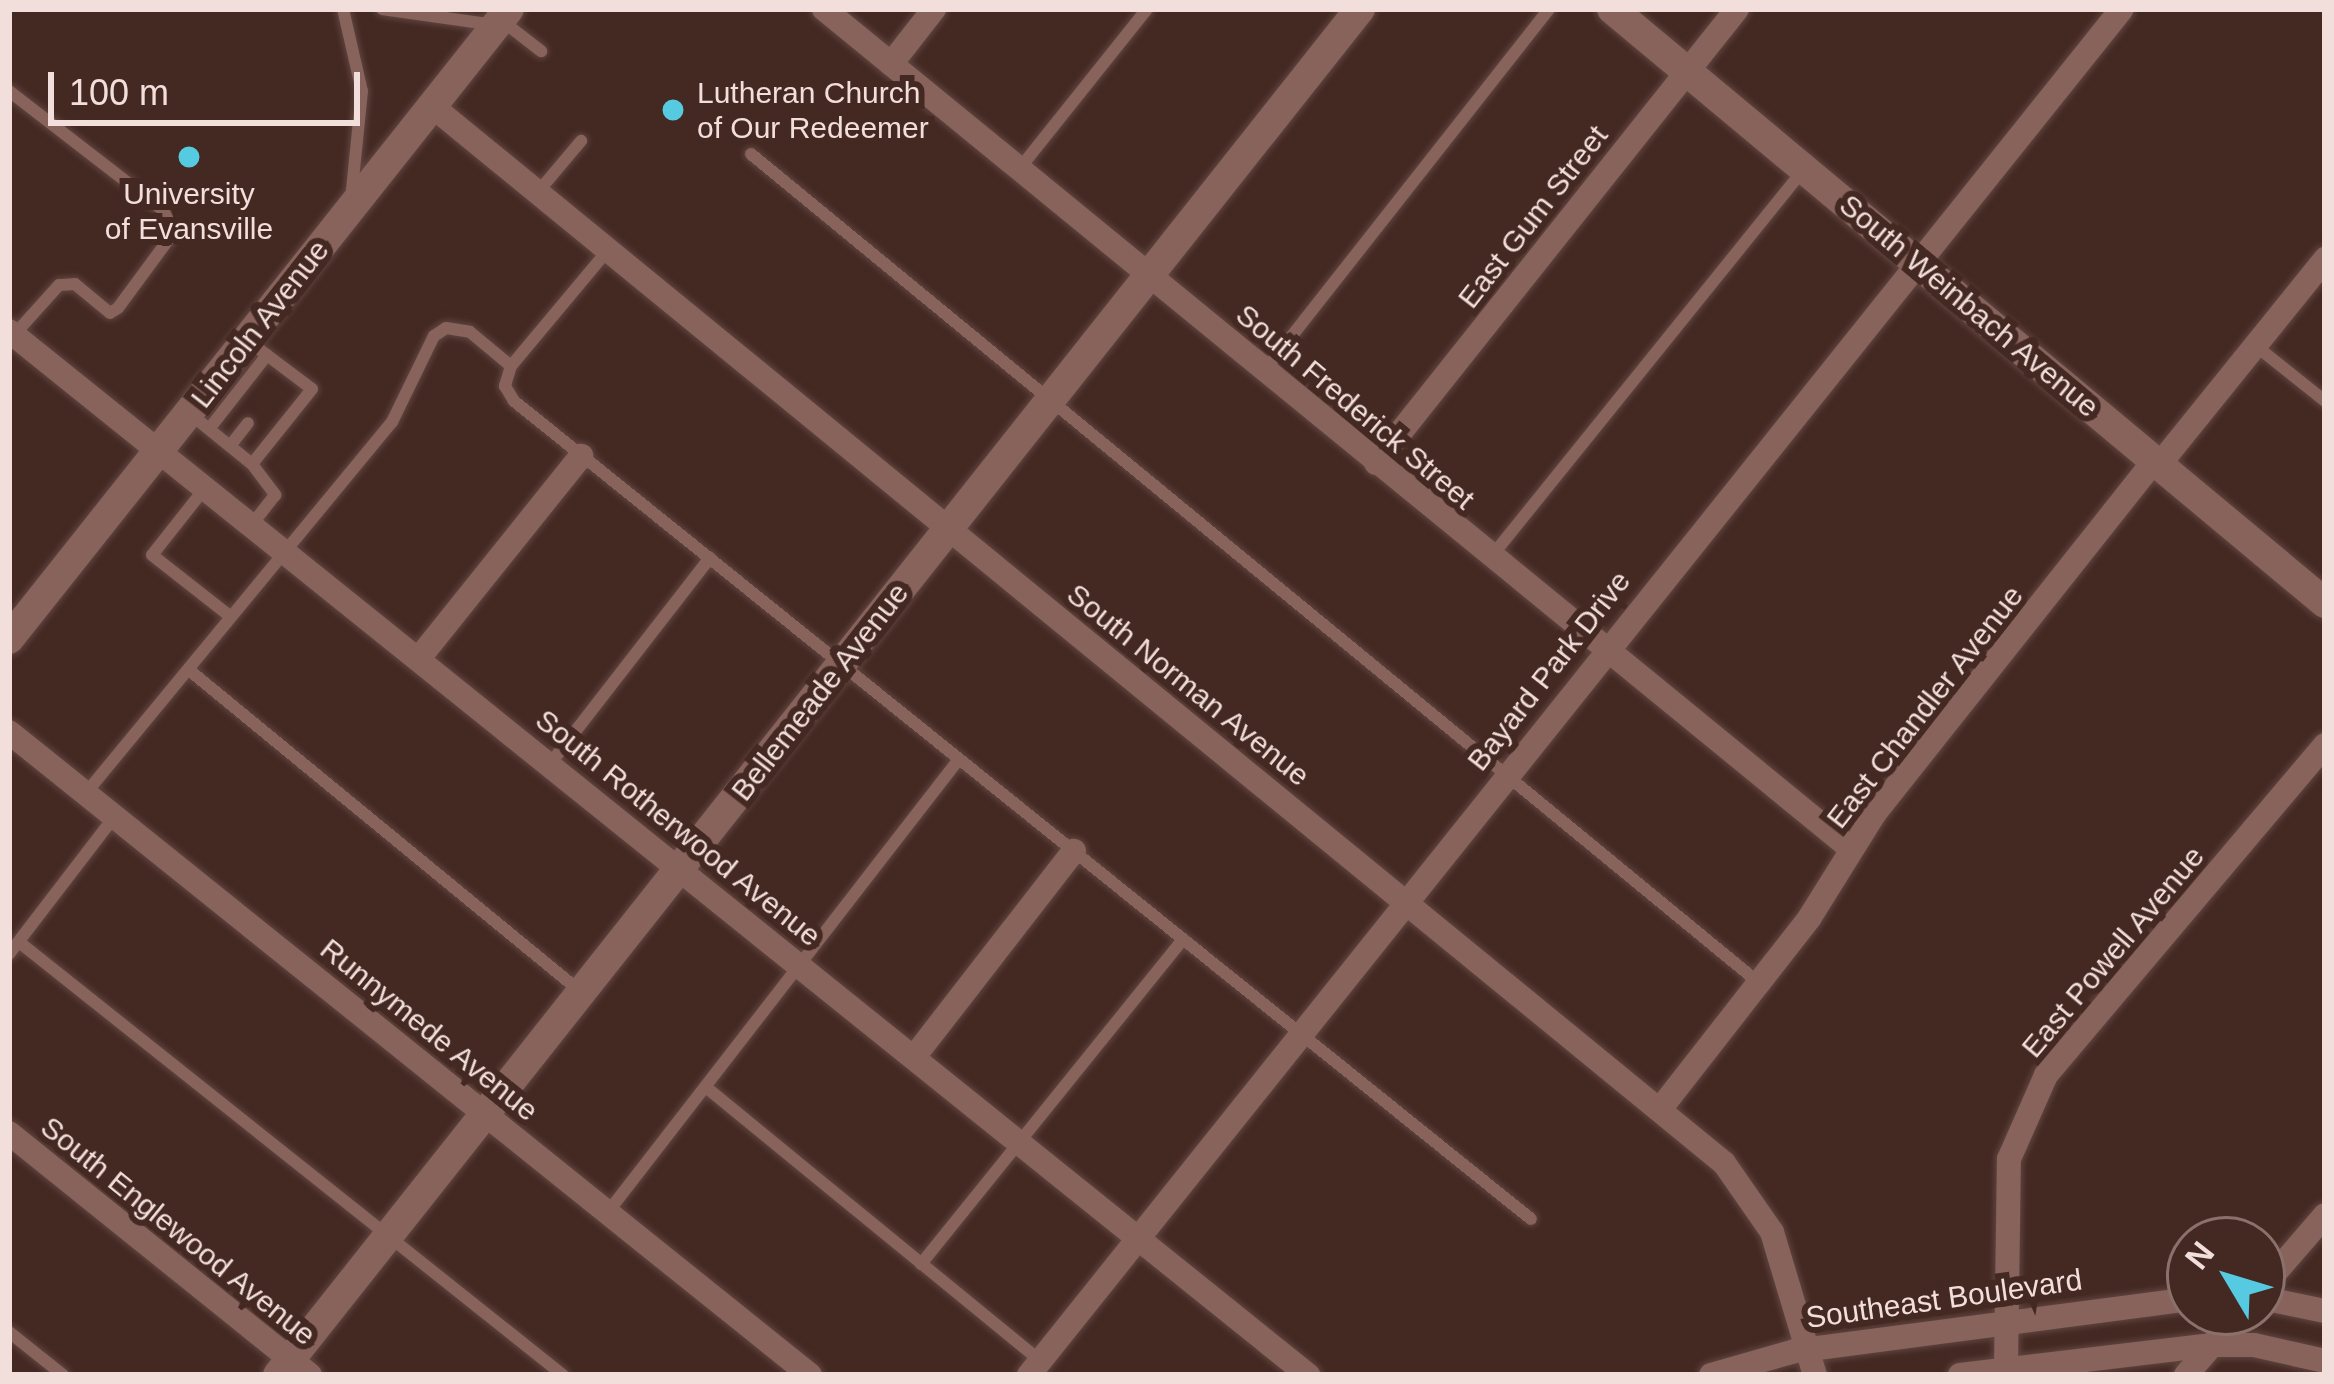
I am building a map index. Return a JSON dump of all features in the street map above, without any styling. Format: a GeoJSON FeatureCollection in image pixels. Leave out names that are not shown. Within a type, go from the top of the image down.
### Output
{"type":"FeatureCollection","features":[{"type":"Feature","properties":{"kind":"street","name":"South Frederick Street"},"geometry":{"type":"LineString","coordinates":[[824,9],[1602,650],[1850,848]]}},
{"type":"Feature","properties":{"kind":"street"},"geometry":{"type":"LineString","coordinates":[[891,64],[934,9]]}},
{"type":"Feature","properties":{"kind":"street","name":"Bellemeade Avenue"},"geometry":{"type":"LineString","coordinates":[[293,1370],[388,1235],[1360,9]]}},
{"type":"Feature","properties":{"kind":"street","name":"South Weinbach Avenue"},"geometry":{"type":"LineString","coordinates":[[1612,9],[2325,603]]}},
{"type":"Feature","properties":{"kind":"street","name":"East Gum Street"},"geometry":{"type":"LineString","coordinates":[[1376,463],[1737,9]]}},
{"type":"Feature","properties":{"kind":"street","name":"Bayard Park Drive"},"geometry":{"type":"LineString","coordinates":[[1034,1368],[1602,650],[2122,9]]}},
{"type":"Feature","properties":{"kind":"street","name":"Lincoln Avenue"},"geometry":{"type":"LineString","coordinates":[[9,639],[162,448],[199,421],[257,347],[346,215],[502,18]]}},
{"type":"Feature","properties":{"kind":"street","name":"South Norman Avenue"},"geometry":{"type":"LineString","coordinates":[[433,106],[1661,1108],[1756,1202],[1811,1348],[1816,1375]]}},
{"type":"Feature","properties":{"kind":"street","name":"East Chandler Avenue"},"geometry":{"type":"LineString","coordinates":[[1661,1108],[1834,883],[1850,848],[2325,259]]}},
{"type":"Feature","properties":{"kind":"street","name":"South Rotherwood Avenue"},"geometry":{"type":"LineString","coordinates":[[11,333],[162,448],[1308,1375]]}},
{"type":"Feature","properties":{"kind":"street"},"geometry":{"type":"LineString","coordinates":[[419,657],[581,456]]}},
{"type":"Feature","properties":{"kind":"street","name":"Runnymede Avenue"},"geometry":{"type":"LineString","coordinates":[[9,732],[810,1375]]}},
{"type":"Feature","properties":{"kind":"street","name":"East Powell Avenue"},"geometry":{"type":"LineString","coordinates":[[2006,1368],[2001,1321],[2009,1159],[2046,1075],[2325,745]]}},
{"type":"Feature","properties":{"kind":"street"},"geometry":{"type":"LineString","coordinates":[[914,1057],[1073,851]]}},
{"type":"Feature","properties":{"kind":"street","name":"South Englewood Avenue"},"geometry":{"type":"LineString","coordinates":[[9,1133],[293,1370]]}},
{"type":"Feature","properties":{"kind":"street"},"geometry":{"type":"LineString","coordinates":[[2286,1260],[2325,1215]]}},
{"type":"Feature","properties":{"kind":"street","name":"Southeast Boulevard"},"geometry":{"type":"LineString","coordinates":[[1711,1375],[1811,1348],[2166,1302]]}},
{"type":"Feature","properties":{"kind":"street"},"geometry":{"type":"LineString","coordinates":[[2286,1303],[2325,1311]]}},
{"type":"Feature","properties":{"kind":"street"},"geometry":{"type":"LineString","coordinates":[[2186,1375],[2220,1336]]}},
{"type":"Feature","properties":{"kind":"street"},"geometry":{"type":"LineString","coordinates":[[1960,1375],[2212,1345],[2254,1345],[2325,1361]]}},
{"type":"Feature","properties":{"kind":"lane"},"geometry":{"type":"LineString","coordinates":[[343,9],[362,91],[346,215]]}},
{"type":"Feature","properties":{"kind":"lane"},"geometry":{"type":"LineString","coordinates":[[382,9],[502,18],[541,51]]}},
{"type":"Feature","properties":{"kind":"lane"},"geometry":{"type":"LineString","coordinates":[[1019,169],[1147,9]]}},
{"type":"Feature","properties":{"kind":"lane"},"geometry":{"type":"LineString","coordinates":[[1264,370],[1550,9]]}},
{"type":"Feature","properties":{"kind":"lane"},"geometry":{"type":"LineString","coordinates":[[9,91],[163,210],[174,232],[110,313],[74,284],[59,285],[11,333]]}},
{"type":"Feature","properties":{"kind":"lane"},"geometry":{"type":"LineString","coordinates":[[538,192],[581,141]]}},
{"type":"Feature","properties":{"kind":"lane"},"geometry":{"type":"LineString","coordinates":[[751,154],[1758,982]]}},
{"type":"Feature","properties":{"kind":"lane"},"geometry":{"type":"LineString","coordinates":[[1490,558],[1804,169]]}},
{"type":"Feature","properties":{"kind":"lane"},"geometry":{"type":"LineString","coordinates":[[608,249],[511,366],[507,393],[1298,1038],[1531,1219]]}},
{"type":"Feature","properties":{"kind":"lane"},"geometry":{"type":"LineString","coordinates":[[86,794],[392,422],[434,336],[446,328],[470,332],[511,366]]}},
{"type":"Feature","properties":{"kind":"lane"},"geometry":{"type":"LineString","coordinates":[[2256,346],[2325,401]]}},
{"type":"Feature","properties":{"kind":"lane"},"geometry":{"type":"LineString","coordinates":[[252,464],[312,389],[257,347]]}},
{"type":"Feature","properties":{"kind":"lane"},"geometry":{"type":"LineString","coordinates":[[277,386],[289,371]]}},
{"type":"Feature","properties":{"kind":"lane"},"geometry":{"type":"LineString","coordinates":[[199,421],[252,464],[275,495],[254,522]]}},
{"type":"Feature","properties":{"kind":"lane"},"geometry":{"type":"LineString","coordinates":[[230,446],[248,422]]}},
{"type":"Feature","properties":{"kind":"lane"},"geometry":{"type":"LineString","coordinates":[[207,485],[152,555],[230,617]]}},
{"type":"Feature","properties":{"kind":"lane"},"geometry":{"type":"LineString","coordinates":[[550,764],[710,558]]}},
{"type":"Feature","properties":{"kind":"lane"},"geometry":{"type":"LineString","coordinates":[[189,670],[581,992]]}},
{"type":"Feature","properties":{"kind":"lane"},"geometry":{"type":"LineString","coordinates":[[607,1213],[958,759]]}},
{"type":"Feature","properties":{"kind":"lane"},"geometry":{"type":"LineString","coordinates":[[9,954],[113,817]]}},
{"type":"Feature","properties":{"kind":"lane"},"geometry":{"type":"LineString","coordinates":[[921,1264],[1182,940]]}},
{"type":"Feature","properties":{"kind":"lane"},"geometry":{"type":"LineString","coordinates":[[19,942],[562,1375]]}},
{"type":"Feature","properties":{"kind":"lane"},"geometry":{"type":"LineString","coordinates":[[707,1088],[921,1264],[1034,1368]]}},
{"type":"Feature","properties":{"kind":"lane"},"geometry":{"type":"LineString","coordinates":[[9,1332],[63,1375]]}},
{"type":"Feature","properties":{"kind":"place","name":"Lutheran Church of Our Redeemer"},"geometry":{"type":"Point","coordinates":[673,110]}},
{"type":"Feature","properties":{"kind":"place","name":"University of Evansville"},"geometry":{"type":"Point","coordinates":[189,157]}}]}
